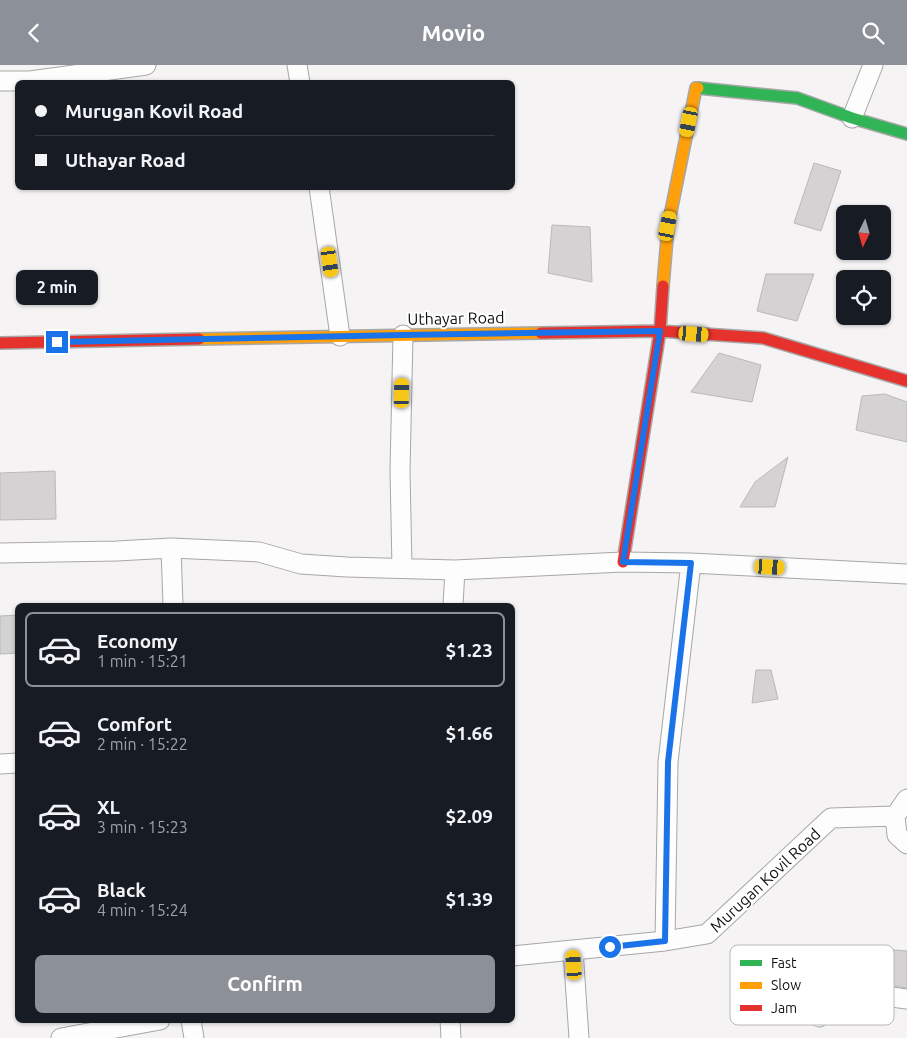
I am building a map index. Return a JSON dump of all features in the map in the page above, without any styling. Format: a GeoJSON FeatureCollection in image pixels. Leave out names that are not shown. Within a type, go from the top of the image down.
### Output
{"type":"FeatureCollection","features":[{"type":"Feature","properties":{"kind":"street"},"geometry":{"type":"LineString","coordinates":[[37,80],[146,65]]}},
{"type":"Feature","properties":{"kind":"street"},"geometry":{"type":"LineString","coordinates":[[297,65],[300,80]]}},
{"type":"Feature","properties":{"kind":"street"},"geometry":{"type":"LineString","coordinates":[[852,118],[873,65]]}},
{"type":"Feature","properties":{"kind":"street"},"geometry":{"type":"LineString","coordinates":[[0,81],[15,81]]}},
{"type":"Feature","properties":{"kind":"street"},"geometry":{"type":"LineString","coordinates":[[623,562],[660,331],[668,226],[696,87],[797,98],[852,118],[907,134]]}},
{"type":"Feature","properties":{"kind":"street"},"geometry":{"type":"LineString","coordinates":[[319,190],[340,337]]}},
{"type":"Feature","properties":{"kind":"street","name":"Uthayar Road"},"geometry":{"type":"LineString","coordinates":[[0,343],[660,331],[763,338],[907,381]]}},
{"type":"Feature","properties":{"kind":"street"},"geometry":{"type":"LineString","coordinates":[[402,568],[400,471],[403,335]]}},
{"type":"Feature","properties":{"kind":"street"},"geometry":{"type":"LineString","coordinates":[[171,548],[173,603]]}},
{"type":"Feature","properties":{"kind":"street"},"geometry":{"type":"LineString","coordinates":[[0,553],[171,548],[259,552],[301,564],[347,567],[455,570],[623,562],[691,563],[907,574]]}},
{"type":"Feature","properties":{"kind":"street"},"geometry":{"type":"LineString","coordinates":[[665,941],[668,762],[691,563]]}},
{"type":"Feature","properties":{"kind":"street"},"geometry":{"type":"LineString","coordinates":[[453,603],[455,570]]}},
{"type":"Feature","properties":{"kind":"street"},"geometry":{"type":"LineString","coordinates":[[0,765],[15,763]]}},
{"type":"Feature","properties":{"kind":"street"},"geometry":{"type":"LineString","coordinates":[[907,799],[895,815],[897,835],[907,844]]}},
{"type":"Feature","properties":{"kind":"street","name":"Murugan Kovil Road"},"geometry":{"type":"LineString","coordinates":[[515,956],[665,941],[707,934],[831,818],[895,815]]}},
{"type":"Feature","properties":{"kind":"street"},"geometry":{"type":"LineString","coordinates":[[573,950],[579,1038]]}},
{"type":"Feature","properties":{"kind":"street"},"geometry":{"type":"LineString","coordinates":[[894,997],[907,999]]}},
{"type":"Feature","properties":{"kind":"street"},"geometry":{"type":"LineString","coordinates":[[61,1038],[144,1023]]}},
{"type":"Feature","properties":{"kind":"street"},"geometry":{"type":"LineString","coordinates":[[192,1023],[194,1038]]}},
{"type":"Feature","properties":{"kind":"street"},"geometry":{"type":"LineString","coordinates":[[450,1023],[451,1038]]}},
{"type":"Feature","properties":{"kind":"building"},"geometry":{"type":"Polygon","coordinates":[[[814,163],[841,171],[821,231],[794,223],[814,163]]]}},
{"type":"Feature","properties":{"kind":"building"},"geometry":{"type":"Polygon","coordinates":[[[552,225],[590,227],[592,282],[548,273],[552,225]]]}},
{"type":"Feature","properties":{"kind":"building"},"geometry":{"type":"Polygon","coordinates":[[[766,274],[814,274],[797,321],[757,311],[766,274]]]}},
{"type":"Feature","properties":{"kind":"building"},"geometry":{"type":"Polygon","coordinates":[[[719,353],[761,365],[752,402],[691,392],[719,353]]]}},
{"type":"Feature","properties":{"kind":"building"},"geometry":{"type":"Polygon","coordinates":[[[885,394],[907,402],[907,442],[856,430],[862,396],[885,394]]]}},
{"type":"Feature","properties":{"kind":"building"},"geometry":{"type":"Polygon","coordinates":[[[788,457],[775,507],[740,507],[755,482],[788,457]]]}},
{"type":"Feature","properties":{"kind":"building"},"geometry":{"type":"Polygon","coordinates":[[[55,471],[56,519],[0,520],[0,473],[55,471]]]}},
{"type":"Feature","properties":{"kind":"building"},"geometry":{"type":"Polygon","coordinates":[[[15,615],[15,653],[0,654],[0,616],[15,615]]]}},
{"type":"Feature","properties":{"kind":"building"},"geometry":{"type":"Polygon","coordinates":[[[756,670],[771,670],[778,699],[752,703],[756,670]]]}},
{"type":"Feature","properties":{"kind":"building"},"geometry":{"type":"Polygon","coordinates":[[[894,950],[907,951],[907,988],[894,986],[894,950]]]}},
{"type":"Feature","properties":{"kind":"traffic: fast"},"geometry":{"type":"LineString","coordinates":[[698,88],[797,98],[852,118],[907,134]]}},
{"type":"Feature","properties":{"kind":"traffic: slow"},"geometry":{"type":"LineString","coordinates":[[663,286],[668,226],[696,88],[698,88]]}},
{"type":"Feature","properties":{"kind":"traffic: slow"},"geometry":{"type":"LineString","coordinates":[[199,339],[541,333]]}},
{"type":"Feature","properties":{"kind":"traffic: jam"},"geometry":{"type":"LineString","coordinates":[[623,562],[660,331],[663,286]]}},
{"type":"Feature","properties":{"kind":"traffic: jam"},"geometry":{"type":"LineString","coordinates":[[541,333],[660,331],[763,338],[907,381]]}},
{"type":"Feature","properties":{"kind":"traffic: jam"},"geometry":{"type":"LineString","coordinates":[[0,343],[199,339]]}},
{"type":"Feature","properties":{"kind":"route"},"geometry":{"type":"LineString","coordinates":[[57,342],[660,331],[623,562],[691,563],[668,762],[665,941],[610,947]]}}]}
